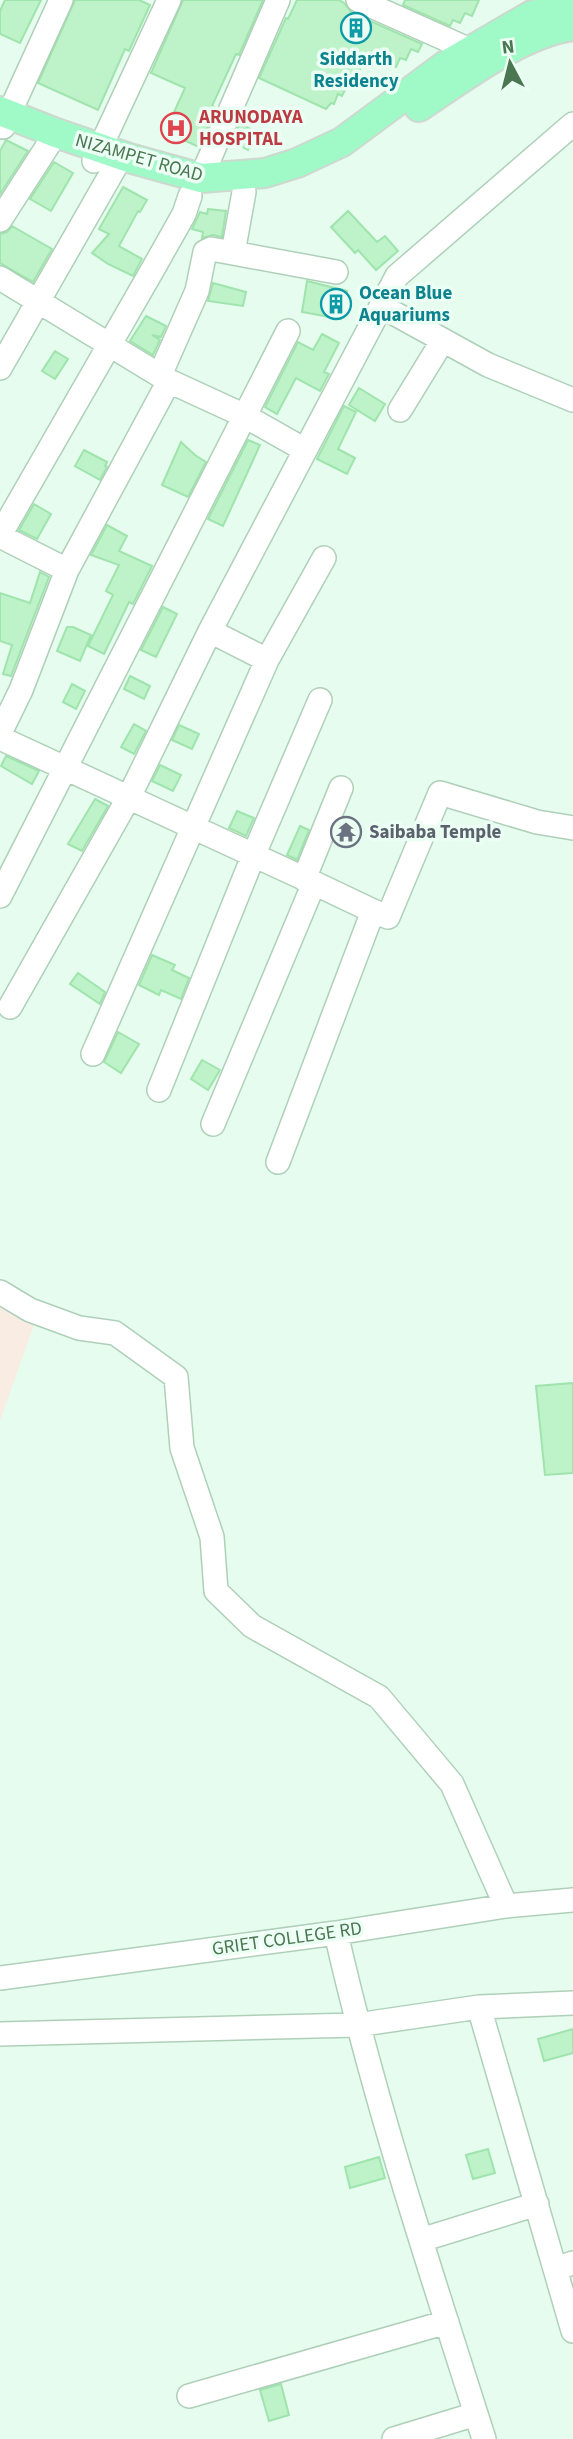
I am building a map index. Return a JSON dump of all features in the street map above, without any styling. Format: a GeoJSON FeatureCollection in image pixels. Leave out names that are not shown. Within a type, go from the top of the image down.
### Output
{"type":"FeatureCollection","features":[{"type":"Feature","properties":{"kind":"main road","name":"NIZAMPET ROAD"},"geometry":{"type":"LineString","coordinates":[[196,187],[222,178],[265,173],[297,163],[342,142],[528,8],[573,8]]}},
{"type":"Feature","properties":{"kind":"main road","name":"NIZAMPET ROAD"},"geometry":{"type":"LineString","coordinates":[[3,120],[108,159],[196,187],[244,192],[263,190],[300,177],[342,156],[487,62],[554,29],[573,26]]}},
{"type":"Feature","properties":{"kind":"street"},"geometry":{"type":"LineString","coordinates":[[3,120],[61,0]]}},
{"type":"Feature","properties":{"kind":"street"},"geometry":{"type":"LineString","coordinates":[[0,368],[39,301],[108,159],[169,0]]}},
{"type":"Feature","properties":{"kind":"street"},"geometry":{"type":"LineString","coordinates":[[67,570],[0,535],[184,214],[278,0]]}},
{"type":"Feature","properties":{"kind":"street"},"geometry":{"type":"LineString","coordinates":[[358,0],[387,6],[470,50]]}},
{"type":"Feature","properties":{"kind":"street"},"geometry":{"type":"LineString","coordinates":[[10,1007],[129,797],[210,631],[397,276],[573,124]]}},
{"type":"Feature","properties":{"kind":"street"},"geometry":{"type":"LineString","coordinates":[[0,220],[53,139]]}},
{"type":"Feature","properties":{"kind":"street"},"geometry":{"type":"LineString","coordinates":[[233,253],[244,192]]}},
{"type":"Feature","properties":{"kind":"street"},"geometry":{"type":"LineString","coordinates":[[0,733],[10,686],[164,378],[197,291],[205,252],[211,249],[336,272]]}},
{"type":"Feature","properties":{"kind":"street"},"geometry":{"type":"LineString","coordinates":[[0,278],[164,378],[245,416],[305,450]]}},
{"type":"Feature","properties":{"kind":"street"},"geometry":{"type":"LineString","coordinates":[[381,306],[488,365],[573,400]]}},
{"type":"Feature","properties":{"kind":"street"},"geometry":{"type":"LineString","coordinates":[[0,896],[288,331]]}},
{"type":"Feature","properties":{"kind":"street"},"geometry":{"type":"LineString","coordinates":[[400,410],[443,340]]}},
{"type":"Feature","properties":{"kind":"street"},"geometry":{"type":"LineString","coordinates":[[93,1054],[267,660],[324,558]]}},
{"type":"Feature","properties":{"kind":"street"},"geometry":{"type":"LineString","coordinates":[[210,631],[267,660]]}},
{"type":"Feature","properties":{"kind":"street"},"geometry":{"type":"LineString","coordinates":[[159,1090],[320,700]]}},
{"type":"Feature","properties":{"kind":"street"},"geometry":{"type":"LineString","coordinates":[[0,738],[388,917],[440,793],[537,822],[573,828]]}},
{"type":"Feature","properties":{"kind":"street"},"geometry":{"type":"LineString","coordinates":[[213,1124],[309,881],[341,788]]}},
{"type":"Feature","properties":{"kind":"street"},"geometry":{"type":"LineString","coordinates":[[278,1162],[373,911]]}},
{"type":"Feature","properties":{"kind":"street"},"geometry":{"type":"LineString","coordinates":[[0,1292],[30,1310],[79,1328],[115,1333],[176,1377],[182,1448],[212,1537],[216,1591],[252,1626],[379,1697],[452,1784],[506,1906]]}},
{"type":"Feature","properties":{"kind":"street","name":"GRIET COLLEGE RD"},"geometry":{"type":"LineString","coordinates":[[0,1978],[336,1933],[506,1906],[573,1900]]}},
{"type":"Feature","properties":{"kind":"street"},"geometry":{"type":"LineString","coordinates":[[336,1933],[357,2025],[484,2439]]}},
{"type":"Feature","properties":{"kind":"street"},"geometry":{"type":"LineString","coordinates":[[0,2034],[357,2025],[480,2007],[573,2003]]}},
{"type":"Feature","properties":{"kind":"street"},"geometry":{"type":"LineString","coordinates":[[480,2007],[537,2204],[564,2266],[573,2332]]}},
{"type":"Feature","properties":{"kind":"street"},"geometry":{"type":"LineString","coordinates":[[421,2240],[537,2204]]}},
{"type":"Feature","properties":{"kind":"street"},"geometry":{"type":"LineString","coordinates":[[189,2396],[447,2322]]}},
{"type":"Feature","properties":{"kind":"street"},"geometry":{"type":"LineString","coordinates":[[394,2439],[476,2414]]}},
{"type":"Feature","properties":{"kind":"shaded area"},"geometry":{"type":"Polygon","coordinates":[[[0,1279],[41,1305],[0,1421],[0,1279]]]}},
{"type":"Feature","properties":{"kind":"building"},"geometry":{"type":"Polygon","coordinates":[[[5,0],[41,0],[20,43],[0,34],[0,11],[5,0]]]}},
{"type":"Feature","properties":{"kind":"building"},"geometry":{"type":"Polygon","coordinates":[[[75,0],[139,0],[150,5],[129,51],[125,49],[98,110],[38,83],[75,0]]]}},
{"type":"Feature","properties":{"kind":"building"},"geometry":{"type":"Polygon","coordinates":[[[183,0],[263,0],[239,55],[236,54],[212,106],[216,108],[199,147],[165,132],[185,88],[151,73],[183,0]]]}},
{"type":"Feature","properties":{"kind":"building"},"geometry":{"type":"Polygon","coordinates":[[[297,0],[339,0],[352,13],[422,44],[418,52],[411,49],[406,60],[400,58],[396,67],[367,54],[354,82],[350,80],[342,96],[338,94],[334,104],[331,103],[326,109],[259,78],[297,0]]]}},
{"type":"Feature","properties":{"kind":"building"},"geometry":{"type":"Polygon","coordinates":[[[405,0],[479,0],[472,16],[465,13],[460,23],[453,20],[450,26],[403,5],[405,0]]]}},
{"type":"Feature","properties":{"kind":"building"},"geometry":{"type":"Polygon","coordinates":[[[240,123],[257,133],[248,150],[232,141],[240,123]]]}},
{"type":"Feature","properties":{"kind":"building"},"geometry":{"type":"Polygon","coordinates":[[[6,140],[28,151],[0,194],[0,151],[6,140]]]}},
{"type":"Feature","properties":{"kind":"building"},"geometry":{"type":"Polygon","coordinates":[[[54,162],[73,173],[51,211],[30,199],[54,162]]]}},
{"type":"Feature","properties":{"kind":"building"},"geometry":{"type":"Polygon","coordinates":[[[123,187],[147,200],[119,246],[142,259],[133,276],[92,253],[109,234],[99,229],[123,187]]]}},
{"type":"Feature","properties":{"kind":"building"},"geometry":{"type":"Polygon","coordinates":[[[208,209],[226,211],[222,237],[213,235],[202,238],[203,232],[192,229],[200,212],[207,214],[208,209]]]}},
{"type":"Feature","properties":{"kind":"building"},"geometry":{"type":"Polygon","coordinates":[[[348,211],[377,242],[385,236],[398,251],[376,270],[358,250],[355,253],[331,227],[348,211]]]}},
{"type":"Feature","properties":{"kind":"building"},"geometry":{"type":"Polygon","coordinates":[[[12,226],[52,249],[33,282],[0,263],[0,234],[7,232],[12,226]]]}},
{"type":"Feature","properties":{"kind":"building"},"geometry":{"type":"Polygon","coordinates":[[[307,281],[347,291],[341,319],[302,312],[307,281]]]}},
{"type":"Feature","properties":{"kind":"building"},"geometry":{"type":"Polygon","coordinates":[[[213,283],[246,292],[243,306],[208,301],[213,283]]]}},
{"type":"Feature","properties":{"kind":"building"},"geometry":{"type":"Polygon","coordinates":[[[146,316],[166,326],[161,337],[152,335],[160,340],[153,355],[130,341],[146,316]]]}},
{"type":"Feature","properties":{"kind":"building"},"geometry":{"type":"Polygon","coordinates":[[[322,334],[339,343],[324,372],[329,374],[320,391],[296,378],[277,414],[265,407],[298,342],[313,350],[322,334]]]}},
{"type":"Feature","properties":{"kind":"building"},"geometry":{"type":"Polygon","coordinates":[[[55,351],[68,359],[55,379],[42,371],[55,351]]]}},
{"type":"Feature","properties":{"kind":"building"},"geometry":{"type":"Polygon","coordinates":[[[359,388],[385,404],[375,421],[349,405],[359,388]]]}},
{"type":"Feature","properties":{"kind":"building"},"geometry":{"type":"Polygon","coordinates":[[[344,406],[356,412],[338,449],[355,458],[347,474],[317,459],[344,406]]]}},
{"type":"Feature","properties":{"kind":"building"},"geometry":{"type":"Polygon","coordinates":[[[248,440],[260,445],[223,526],[208,519],[248,440]]]}},
{"type":"Feature","properties":{"kind":"building"},"geometry":{"type":"Polygon","coordinates":[[[181,442],[206,462],[188,497],[162,485],[181,442]]]}},
{"type":"Feature","properties":{"kind":"building"},"geometry":{"type":"Polygon","coordinates":[[[84,450],[107,462],[100,480],[75,466],[84,450]]]}},
{"type":"Feature","properties":{"kind":"building"},"geometry":{"type":"Polygon","coordinates":[[[34,504],[51,514],[37,539],[19,530],[34,504]]]}},
{"type":"Feature","properties":{"kind":"building"},"geometry":{"type":"Polygon","coordinates":[[[107,525],[127,536],[119,551],[152,566],[133,604],[129,602],[104,654],[88,646],[113,595],[106,591],[119,565],[91,555],[107,525]]]}},
{"type":"Feature","properties":{"kind":"building"},"geometry":{"type":"Polygon","coordinates":[[[40,572],[49,577],[11,676],[3,674],[12,645],[0,641],[0,593],[30,603],[40,572]]]}},
{"type":"Feature","properties":{"kind":"building"},"geometry":{"type":"Polygon","coordinates":[[[163,607],[177,614],[156,657],[141,650],[163,607]]]}},
{"type":"Feature","properties":{"kind":"building"},"geometry":{"type":"Polygon","coordinates":[[[67,627],[91,635],[80,661],[57,651],[67,627]]]}},
{"type":"Feature","properties":{"kind":"building"},"geometry":{"type":"Polygon","coordinates":[[[130,676],[150,686],[144,699],[124,689],[130,676]]]}},
{"type":"Feature","properties":{"kind":"building"},"geometry":{"type":"Polygon","coordinates":[[[72,684],[85,691],[76,709],[63,702],[72,684]]]}},
{"type":"Feature","properties":{"kind":"building"},"geometry":{"type":"Polygon","coordinates":[[[134,724],[146,731],[134,754],[121,747],[134,724]]]}},
{"type":"Feature","properties":{"kind":"building"},"geometry":{"type":"Polygon","coordinates":[[[179,725],[199,734],[192,749],[172,740],[179,725]]]}},
{"type":"Feature","properties":{"kind":"building"},"geometry":{"type":"Polygon","coordinates":[[[6,756],[39,771],[32,784],[1,766],[6,756]]]}},
{"type":"Feature","properties":{"kind":"building"},"geometry":{"type":"Polygon","coordinates":[[[160,765],[181,775],[173,791],[152,781],[160,765]]]}},
{"type":"Feature","properties":{"kind":"building"},"geometry":{"type":"Polygon","coordinates":[[[95,799],[108,806],[82,851],[68,844],[95,799]]]}},
{"type":"Feature","properties":{"kind":"building"},"geometry":{"type":"Polygon","coordinates":[[[237,811],[254,818],[246,836],[229,828],[237,811]]]}},
{"type":"Feature","properties":{"kind":"building"},"geometry":{"type":"Polygon","coordinates":[[[300,826],[309,830],[297,860],[287,855],[300,826]]]}},
{"type":"Feature","properties":{"kind":"building"},"geometry":{"type":"Polygon","coordinates":[[[152,955],[175,965],[172,970],[189,978],[181,999],[161,990],[159,995],[139,985],[152,955]]]}},
{"type":"Feature","properties":{"kind":"building"},"geometry":{"type":"Polygon","coordinates":[[[78,973],[105,992],[100,1004],[70,984],[78,973]]]}},
{"type":"Feature","properties":{"kind":"building"},"geometry":{"type":"Polygon","coordinates":[[[118,1032],[139,1044],[121,1073],[104,1062],[118,1032]]]}},
{"type":"Feature","properties":{"kind":"building"},"geometry":{"type":"Polygon","coordinates":[[[202,1060],[220,1070],[208,1090],[191,1079],[202,1060]]]}},
{"type":"Feature","properties":{"kind":"building"},"geometry":{"type":"Polygon","coordinates":[[[573,1383],[573,1473],[545,1475],[536,1386],[573,1383]]]}},
{"type":"Feature","properties":{"kind":"building"},"geometry":{"type":"Polygon","coordinates":[[[573,2029],[573,2053],[544,2061],[538,2039],[573,2029]]]}},
{"type":"Feature","properties":{"kind":"building"},"geometry":{"type":"Polygon","coordinates":[[[488,2149],[495,2173],[473,2179],[466,2155],[488,2149]]]}},
{"type":"Feature","properties":{"kind":"building"},"geometry":{"type":"Polygon","coordinates":[[[379,2157],[385,2178],[350,2188],[345,2167],[379,2157]]]}},
{"type":"Feature","properties":{"kind":"building"},"geometry":{"type":"Polygon","coordinates":[[[281,2384],[289,2415],[269,2421],[260,2390],[281,2384]]]}},
{"type":"Feature","properties":{"kind":"place","name":"Siddarth Residency"},"geometry":{"type":"Point","coordinates":[356,28]}},
{"type":"Feature","properties":{"kind":"place","name":"ARUNODAYA HOSPITAL"},"geometry":{"type":"Point","coordinates":[176,128]}},
{"type":"Feature","properties":{"kind":"place","name":"Ocean Blue Aquariums"},"geometry":{"type":"Point","coordinates":[336,304]}},
{"type":"Feature","properties":{"kind":"place","name":"Saibaba Temple"},"geometry":{"type":"Point","coordinates":[346,832]}}]}
